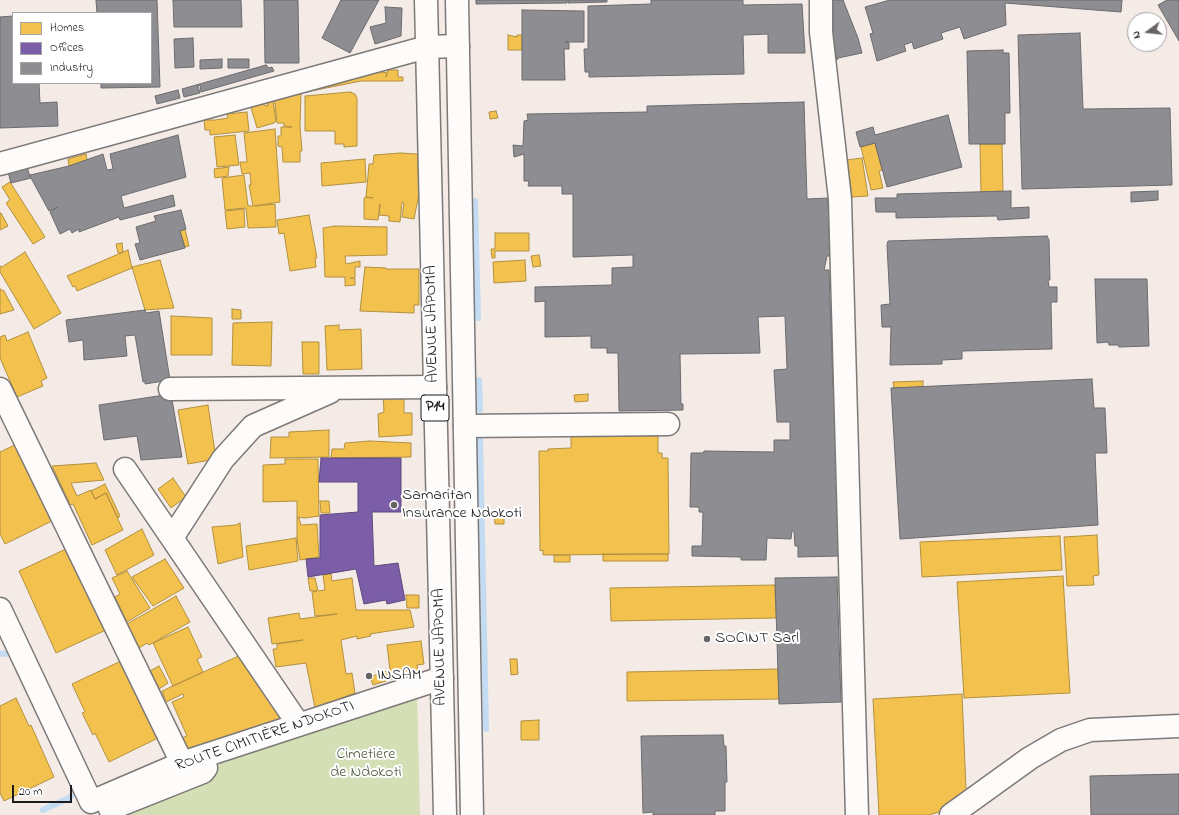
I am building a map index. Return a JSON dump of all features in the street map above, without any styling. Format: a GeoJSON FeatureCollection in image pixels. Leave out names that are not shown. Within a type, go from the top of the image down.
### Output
{"type":"FeatureCollection","features":[{"type":"Feature","properties":{"kind":"street","name":"AVENUE JAPOMA"},"geometry":{"type":"LineString","coordinates":[[426,0],[445,815]]}},
{"type":"Feature","properties":{"kind":"street","name":"AVENUE JAPOMA"},"geometry":{"type":"LineString","coordinates":[[457,0],[472,815]]}},
{"type":"Feature","properties":{"kind":"street"},"geometry":{"type":"LineString","coordinates":[[821,0],[821,32],[840,199],[857,815]]}},
{"type":"Feature","properties":{"kind":"street"},"geometry":{"type":"LineString","coordinates":[[0,164],[427,47],[458,46]]}},
{"type":"Feature","properties":{"kind":"street"},"geometry":{"type":"LineString","coordinates":[[170,389],[435,387]]}},
{"type":"Feature","properties":{"kind":"street"},"geometry":{"type":"LineString","coordinates":[[172,538],[223,459],[253,426],[339,388]]}},
{"type":"Feature","properties":{"kind":"street"},"geometry":{"type":"LineString","coordinates":[[0,389],[182,763]]}},
{"type":"Feature","properties":{"kind":"street"},"geometry":{"type":"LineString","coordinates":[[465,426],[668,424]]}},
{"type":"Feature","properties":{"kind":"street"},"geometry":{"type":"LineString","coordinates":[[125,469],[299,725]]}},
{"type":"Feature","properties":{"kind":"street"},"geometry":{"type":"LineString","coordinates":[[0,609],[93,808],[203,772],[206,768],[204,756]]}},
{"type":"Feature","properties":{"kind":"street","name":"ROUTE CIMITIÈRE NDOKOTI"},"geometry":{"type":"LineString","coordinates":[[93,808],[182,763],[442,678]]}},
{"type":"Feature","properties":{"kind":"street"},"geometry":{"type":"LineString","coordinates":[[950,815],[1030,758],[1061,740],[1090,730],[1179,726]]}},
{"type":"Feature","properties":{"kind":"green space","name":"Cimetière de Ndokoti"},"geometry":{"type":"Polygon","coordinates":[[[417,690],[420,815],[99,815],[190,780],[201,763],[417,690]]]}},
{"type":"Feature","properties":{"kind":"building: Homes"},"geometry":{"type":"Polygon","coordinates":[[[508,35],[517,37],[517,35],[522,35],[522,50],[508,50],[508,35]]]}},
{"type":"Feature","properties":{"kind":"building: Homes"},"geometry":{"type":"Polygon","coordinates":[[[388,70],[398,70],[398,77],[403,77],[403,81],[361,81],[301,93],[300,127],[302,151],[300,151],[300,162],[283,162],[282,147],[278,146],[278,136],[281,136],[281,127],[292,127],[284,126],[284,123],[277,123],[274,94],[377,71],[387,73],[386,77],[388,70]]]}},
{"type":"Feature","properties":{"kind":"building: Homes"},"geometry":{"type":"Polygon","coordinates":[[[350,92],[355,94],[357,98],[357,146],[344,147],[344,144],[335,144],[335,131],[305,131],[305,96],[350,92]]]}},
{"type":"Feature","properties":{"kind":"building: Homes"},"geometry":{"type":"Polygon","coordinates":[[[267,97],[271,97],[273,101],[276,121],[257,128],[250,104],[262,101],[264,105],[268,106],[267,97]]]}},
{"type":"Feature","properties":{"kind":"building: Homes"},"geometry":{"type":"Polygon","coordinates":[[[496,111],[498,118],[490,119],[489,112],[496,111]]]}},
{"type":"Feature","properties":{"kind":"building: Homes"},"geometry":{"type":"Polygon","coordinates":[[[247,112],[249,131],[210,135],[210,130],[205,130],[204,120],[228,118],[227,114],[247,112]]]}},
{"type":"Feature","properties":{"kind":"building: Homes"},"geometry":{"type":"Polygon","coordinates":[[[275,129],[280,202],[254,206],[275,204],[276,227],[248,228],[246,208],[225,210],[222,178],[244,175],[248,206],[253,206],[249,185],[251,185],[250,173],[242,174],[240,162],[247,162],[244,133],[275,129]]]}},
{"type":"Feature","properties":{"kind":"building: Homes"},"geometry":{"type":"Polygon","coordinates":[[[235,135],[239,165],[217,167],[214,137],[235,135]]]}},
{"type":"Feature","properties":{"kind":"building: Homes"},"geometry":{"type":"Polygon","coordinates":[[[875,143],[882,170],[879,171],[883,188],[871,190],[861,147],[875,143]]]}},
{"type":"Feature","properties":{"kind":"building: Homes"},"geometry":{"type":"Polygon","coordinates":[[[980,144],[1002,144],[1003,191],[981,192],[980,144]]]}},
{"type":"Feature","properties":{"kind":"building: Homes"},"geometry":{"type":"Polygon","coordinates":[[[400,153],[418,154],[419,194],[414,219],[402,217],[404,203],[402,202],[400,222],[389,221],[389,216],[379,215],[380,204],[378,220],[364,219],[364,199],[365,197],[373,198],[366,197],[369,164],[373,164],[374,155],[400,153]]]}},
{"type":"Feature","properties":{"kind":"building: Homes"},"geometry":{"type":"Polygon","coordinates":[[[86,154],[87,160],[69,166],[68,159],[86,154]]]}},
{"type":"Feature","properties":{"kind":"building: Homes"},"geometry":{"type":"Polygon","coordinates":[[[862,158],[868,196],[852,197],[847,160],[862,158]]]}},
{"type":"Feature","properties":{"kind":"building: Homes"},"geometry":{"type":"Polygon","coordinates":[[[365,159],[366,182],[322,186],[321,163],[365,159]]]}},
{"type":"Feature","properties":{"kind":"building: Homes"},"geometry":{"type":"Polygon","coordinates":[[[229,167],[228,176],[215,178],[214,169],[229,167]]]}},
{"type":"Feature","properties":{"kind":"building: Homes"},"geometry":{"type":"Polygon","coordinates":[[[10,182],[45,237],[33,244],[6,203],[10,200],[2,187],[10,182]]]}},
{"type":"Feature","properties":{"kind":"building: Homes"},"geometry":{"type":"Polygon","coordinates":[[[244,209],[245,227],[227,229],[225,211],[244,209]]]}},
{"type":"Feature","properties":{"kind":"building: Homes"},"geometry":{"type":"Polygon","coordinates":[[[0,213],[8,226],[0,230],[0,213]]]}},
{"type":"Feature","properties":{"kind":"building: Homes"},"geometry":{"type":"Polygon","coordinates":[[[309,215],[317,258],[315,258],[316,267],[290,271],[284,233],[279,234],[277,220],[309,215]]]}},
{"type":"Feature","properties":{"kind":"building: Homes"},"geometry":{"type":"Polygon","coordinates":[[[335,226],[387,227],[387,255],[345,256],[346,264],[360,261],[360,267],[355,267],[355,278],[350,278],[355,279],[355,285],[345,286],[345,277],[325,277],[323,228],[335,226]]]}},
{"type":"Feature","properties":{"kind":"building: Homes"},"geometry":{"type":"Polygon","coordinates":[[[185,229],[189,246],[185,247],[180,231],[185,229]]]}},
{"type":"Feature","properties":{"kind":"building: Homes"},"geometry":{"type":"Polygon","coordinates":[[[495,233],[529,233],[529,251],[495,251],[495,258],[492,258],[491,249],[495,249],[495,233]]]}},
{"type":"Feature","properties":{"kind":"building: Homes"},"geometry":{"type":"Polygon","coordinates":[[[122,243],[123,252],[118,253],[116,244],[122,243]]]}},
{"type":"Feature","properties":{"kind":"building: Homes"},"geometry":{"type":"Polygon","coordinates":[[[128,250],[132,268],[77,291],[67,276],[128,250]]]}},
{"type":"Feature","properties":{"kind":"building: Homes"},"geometry":{"type":"Polygon","coordinates":[[[25,252],[61,313],[34,329],[0,272],[0,266],[2,267],[25,252]]]}},
{"type":"Feature","properties":{"kind":"building: Homes"},"geometry":{"type":"Polygon","coordinates":[[[539,255],[541,266],[533,267],[531,256],[539,255]]]}},
{"type":"Feature","properties":{"kind":"building: Homes"},"geometry":{"type":"Polygon","coordinates":[[[160,260],[174,308],[145,310],[132,267],[160,260]]]}},
{"type":"Feature","properties":{"kind":"building: Homes"},"geometry":{"type":"Polygon","coordinates":[[[525,260],[526,281],[494,283],[493,262],[525,260]]]}},
{"type":"Feature","properties":{"kind":"building: Homes"},"geometry":{"type":"Polygon","coordinates":[[[365,267],[386,269],[419,269],[419,305],[414,305],[414,313],[360,311],[365,267]]]}},
{"type":"Feature","properties":{"kind":"building: Homes"},"geometry":{"type":"Polygon","coordinates":[[[0,289],[4,291],[14,310],[0,314],[0,289]]]}},
{"type":"Feature","properties":{"kind":"building: Homes"},"geometry":{"type":"Polygon","coordinates":[[[232,309],[241,310],[241,319],[232,319],[232,309]]]}},
{"type":"Feature","properties":{"kind":"building: Homes"},"geometry":{"type":"Polygon","coordinates":[[[171,316],[212,318],[212,355],[171,355],[171,316]]]}},
{"type":"Feature","properties":{"kind":"building: Homes"},"geometry":{"type":"Polygon","coordinates":[[[272,322],[271,366],[232,365],[233,323],[272,322]]]}},
{"type":"Feature","properties":{"kind":"building: Homes"},"geometry":{"type":"Polygon","coordinates":[[[339,325],[339,330],[361,329],[362,369],[327,370],[325,326],[339,325]]]}},
{"type":"Feature","properties":{"kind":"building: Homes"},"geometry":{"type":"Polygon","coordinates":[[[28,332],[47,378],[41,381],[43,386],[17,397],[0,358],[0,337],[5,335],[7,341],[28,332]]]}},
{"type":"Feature","properties":{"kind":"building: Homes"},"geometry":{"type":"Polygon","coordinates":[[[302,342],[319,342],[319,374],[303,374],[302,342]]]}},
{"type":"Feature","properties":{"kind":"building: Homes"},"geometry":{"type":"Polygon","coordinates":[[[923,381],[923,387],[894,388],[893,382],[923,381]]]}},
{"type":"Feature","properties":{"kind":"building: Homes"},"geometry":{"type":"Polygon","coordinates":[[[404,393],[404,413],[412,413],[412,435],[379,437],[378,414],[384,412],[383,394],[404,393]]]}},
{"type":"Feature","properties":{"kind":"building: Homes"},"geometry":{"type":"Polygon","coordinates":[[[588,394],[588,401],[575,402],[574,395],[588,394]]]}},
{"type":"Feature","properties":{"kind":"building: Homes"},"geometry":{"type":"Polygon","coordinates":[[[208,405],[216,459],[188,464],[178,410],[208,405]]]}},
{"type":"Feature","properties":{"kind":"building: Homes"},"geometry":{"type":"Polygon","coordinates":[[[329,430],[329,457],[270,458],[271,437],[289,437],[289,432],[329,430]]]}},
{"type":"Feature","properties":{"kind":"building: Homes"},"geometry":{"type":"Polygon","coordinates":[[[571,436],[658,436],[658,453],[662,453],[662,458],[668,458],[669,554],[543,555],[543,550],[540,551],[539,451],[571,448],[571,436]]]}},
{"type":"Feature","properties":{"kind":"building: Homes"},"geometry":{"type":"Polygon","coordinates":[[[370,441],[411,443],[411,457],[331,458],[332,449],[344,449],[345,443],[370,441]]]}},
{"type":"Feature","properties":{"kind":"building: Homes"},"geometry":{"type":"Polygon","coordinates":[[[17,444],[54,520],[5,544],[0,534],[0,452],[17,444]]]}},
{"type":"Feature","properties":{"kind":"building: Homes"},"geometry":{"type":"Polygon","coordinates":[[[285,459],[318,459],[319,516],[305,518],[297,517],[297,501],[263,502],[263,465],[285,464],[285,459]]]}},
{"type":"Feature","properties":{"kind":"building: Homes"},"geometry":{"type":"Polygon","coordinates":[[[96,463],[104,480],[71,483],[77,496],[91,490],[95,499],[106,493],[123,530],[92,545],[73,504],[70,505],[52,466],[96,463]]]}},
{"type":"Feature","properties":{"kind":"building: Homes"},"geometry":{"type":"Polygon","coordinates":[[[173,478],[186,497],[171,508],[158,489],[173,478]]]}},
{"type":"Feature","properties":{"kind":"building: Homes"},"geometry":{"type":"Polygon","coordinates":[[[105,484],[120,516],[118,518],[106,493],[95,499],[91,491],[105,484]]]}},
{"type":"Feature","properties":{"kind":"building: Homes"},"geometry":{"type":"Polygon","coordinates":[[[320,501],[329,501],[330,513],[321,513],[320,501]]]}},
{"type":"Feature","properties":{"kind":"building: Homes"},"geometry":{"type":"Polygon","coordinates":[[[494,511],[504,511],[504,524],[495,524],[494,511]]]}},
{"type":"Feature","properties":{"kind":"building: Homes"},"geometry":{"type":"Polygon","coordinates":[[[297,518],[299,518],[301,525],[317,524],[319,557],[300,560],[297,539],[297,518]]]}},
{"type":"Feature","properties":{"kind":"building: Homes"},"geometry":{"type":"Polygon","coordinates":[[[240,523],[243,557],[218,564],[212,527],[236,525],[240,523]]]}},
{"type":"Feature","properties":{"kind":"building: Homes"},"geometry":{"type":"Polygon","coordinates":[[[142,529],[154,555],[117,575],[105,550],[142,529]]]}},
{"type":"Feature","properties":{"kind":"building: Homes"},"geometry":{"type":"Polygon","coordinates":[[[1097,535],[1099,575],[1093,576],[1094,585],[1067,586],[1064,537],[1097,535]]]}},
{"type":"Feature","properties":{"kind":"building: Homes"},"geometry":{"type":"Polygon","coordinates":[[[1060,536],[1062,570],[922,577],[920,542],[1060,536]]]}},
{"type":"Feature","properties":{"kind":"building: Homes"},"geometry":{"type":"Polygon","coordinates":[[[296,538],[298,561],[249,570],[246,546],[296,538]]]}},
{"type":"Feature","properties":{"kind":"building: Homes"},"geometry":{"type":"Polygon","coordinates":[[[68,548],[106,630],[56,653],[19,571],[68,548]]]}},
{"type":"Feature","properties":{"kind":"building: Homes"},"geometry":{"type":"Polygon","coordinates":[[[603,554],[668,554],[668,561],[603,561],[603,554]]]}},
{"type":"Feature","properties":{"kind":"building: Homes"},"geometry":{"type":"Polygon","coordinates":[[[554,555],[570,555],[570,562],[554,562],[554,555]]]}},
{"type":"Feature","properties":{"kind":"building: Homes"},"geometry":{"type":"Polygon","coordinates":[[[165,559],[184,588],[153,606],[132,577],[165,559]]]}},
{"type":"Feature","properties":{"kind":"building: Homes"},"geometry":{"type":"Polygon","coordinates":[[[127,571],[150,608],[127,622],[115,597],[120,594],[112,578],[127,571]]]}},
{"type":"Feature","properties":{"kind":"building: Homes"},"geometry":{"type":"Polygon","coordinates":[[[331,574],[332,581],[352,578],[356,610],[410,610],[414,627],[370,634],[371,636],[357,639],[357,636],[341,640],[346,674],[352,673],[355,693],[315,708],[306,663],[276,667],[273,649],[277,649],[277,644],[303,640],[272,644],[268,618],[299,613],[300,619],[337,614],[315,616],[312,592],[317,591],[310,591],[308,578],[315,578],[318,591],[325,590],[323,575],[331,574]]]}},
{"type":"Feature","properties":{"kind":"building: Homes"},"geometry":{"type":"Polygon","coordinates":[[[1063,576],[1070,693],[964,698],[957,582],[1063,576]]]}},
{"type":"Feature","properties":{"kind":"building: Homes"},"geometry":{"type":"Polygon","coordinates":[[[775,585],[776,618],[611,621],[610,588],[775,585]]]}},
{"type":"Feature","properties":{"kind":"building: Homes"},"geometry":{"type":"Polygon","coordinates":[[[406,595],[419,595],[419,608],[407,608],[406,595]]]}},
{"type":"Feature","properties":{"kind":"building: Homes"},"geometry":{"type":"Polygon","coordinates":[[[176,596],[190,622],[149,645],[147,643],[139,648],[127,624],[176,596]]]}},
{"type":"Feature","properties":{"kind":"building: Homes"},"geometry":{"type":"Polygon","coordinates":[[[188,627],[202,657],[197,659],[203,672],[173,686],[153,643],[188,627]]]}},
{"type":"Feature","properties":{"kind":"building: Homes"},"geometry":{"type":"Polygon","coordinates":[[[421,641],[424,664],[417,665],[418,671],[373,685],[370,677],[390,670],[387,645],[421,641]]]}},
{"type":"Feature","properties":{"kind":"building: Homes"},"geometry":{"type":"Polygon","coordinates":[[[243,654],[283,718],[187,753],[182,738],[187,736],[172,702],[184,697],[183,694],[166,702],[162,691],[243,654]]]}},
{"type":"Feature","properties":{"kind":"building: Homes"},"geometry":{"type":"Polygon","coordinates":[[[510,659],[517,659],[518,674],[511,675],[510,659]]]}},
{"type":"Feature","properties":{"kind":"building: Homes"},"geometry":{"type":"Polygon","coordinates":[[[121,661],[158,738],[109,762],[95,733],[93,735],[82,713],[85,712],[72,684],[121,661]]]}},
{"type":"Feature","properties":{"kind":"building: Homes"},"geometry":{"type":"Polygon","coordinates":[[[159,666],[168,683],[159,689],[150,671],[159,666]]]}},
{"type":"Feature","properties":{"kind":"building: Homes"},"geometry":{"type":"Polygon","coordinates":[[[778,669],[779,699],[627,701],[627,672],[778,669]]]}},
{"type":"Feature","properties":{"kind":"building: Homes"},"geometry":{"type":"Polygon","coordinates":[[[962,694],[966,789],[955,807],[929,815],[879,815],[873,699],[962,694]]]}},
{"type":"Feature","properties":{"kind":"building: Homes"},"geometry":{"type":"Polygon","coordinates":[[[16,698],[29,726],[31,725],[54,777],[4,801],[0,793],[0,706],[16,698]]]}},
{"type":"Feature","properties":{"kind":"building: Homes"},"geometry":{"type":"Polygon","coordinates":[[[539,720],[539,740],[521,740],[521,721],[539,720]]]}},
{"type":"Feature","properties":{"kind":"building: Offices"},"geometry":{"type":"Polygon","coordinates":[[[321,458],[401,458],[401,512],[372,512],[374,566],[398,563],[405,600],[387,604],[386,600],[364,604],[356,569],[308,577],[306,559],[320,558],[320,515],[358,512],[358,482],[319,482],[321,458]]]}},
{"type":"Feature","properties":{"kind":"building: Industry"},"geometry":{"type":"Polygon","coordinates":[[[96,0],[157,0],[160,87],[101,88],[101,84],[152,84],[152,12],[97,12],[96,0]]]}},
{"type":"Feature","properties":{"kind":"building: Industry"},"geometry":{"type":"Polygon","coordinates":[[[173,0],[241,0],[242,27],[174,27],[173,0]]]}},
{"type":"Feature","properties":{"kind":"building: Industry"},"geometry":{"type":"Polygon","coordinates":[[[264,0],[298,0],[299,63],[265,63],[264,0]]]}},
{"type":"Feature","properties":{"kind":"building: Industry"},"geometry":{"type":"Polygon","coordinates":[[[341,0],[379,0],[350,53],[322,38],[341,0]]]}},
{"type":"Feature","properties":{"kind":"building: Industry"},"geometry":{"type":"Polygon","coordinates":[[[476,0],[567,0],[567,3],[476,4],[476,0]]]}},
{"type":"Feature","properties":{"kind":"building: Industry"},"geometry":{"type":"Polygon","coordinates":[[[568,0],[607,0],[607,2],[568,3],[568,0]]]}},
{"type":"Feature","properties":{"kind":"building: Industry"},"geometry":{"type":"Polygon","coordinates":[[[651,0],[743,0],[743,5],[802,4],[805,53],[768,53],[768,34],[743,35],[744,74],[589,77],[589,72],[585,72],[584,49],[588,49],[588,6],[651,4],[651,0]]]}},
{"type":"Feature","properties":{"kind":"building: Industry"},"geometry":{"type":"Polygon","coordinates":[[[828,0],[843,0],[858,38],[862,53],[838,58],[837,60],[826,3],[828,0]]]}},
{"type":"Feature","properties":{"kind":"building: Industry"},"geometry":{"type":"Polygon","coordinates":[[[890,0],[1122,0],[1121,12],[1005,3],[1006,25],[964,39],[960,27],[941,33],[943,39],[914,49],[912,42],[904,45],[906,51],[877,61],[870,34],[873,33],[865,7],[890,0]]]}},
{"type":"Feature","properties":{"kind":"building: Industry"},"geometry":{"type":"Polygon","coordinates":[[[1167,0],[1179,0],[1179,41],[1167,20],[1167,12],[1162,12],[1158,5],[1167,0]]]}},
{"type":"Feature","properties":{"kind":"building: Industry"},"geometry":{"type":"Polygon","coordinates":[[[385,7],[402,8],[401,36],[375,44],[370,27],[386,23],[385,7]]]}},
{"type":"Feature","properties":{"kind":"building: Industry"},"geometry":{"type":"Polygon","coordinates":[[[522,10],[584,11],[584,42],[565,42],[569,43],[569,49],[564,49],[565,80],[522,80],[522,10]]]}},
{"type":"Feature","properties":{"kind":"building: Industry"},"geometry":{"type":"Polygon","coordinates":[[[12,16],[12,84],[39,84],[40,103],[57,102],[58,126],[0,128],[0,17],[12,16]]]}},
{"type":"Feature","properties":{"kind":"building: Industry"},"geometry":{"type":"Polygon","coordinates":[[[1080,33],[1083,109],[1170,108],[1172,185],[1022,189],[1018,35],[1080,33]]]}},
{"type":"Feature","properties":{"kind":"building: Industry"},"geometry":{"type":"Polygon","coordinates":[[[193,38],[194,67],[175,68],[174,39],[193,38]]]}},
{"type":"Feature","properties":{"kind":"building: Industry"},"geometry":{"type":"Polygon","coordinates":[[[1003,50],[1003,53],[1009,53],[1010,113],[1005,113],[1005,144],[969,144],[967,51],[1003,50]]]}},
{"type":"Feature","properties":{"kind":"building: Industry"},"geometry":{"type":"Polygon","coordinates":[[[222,59],[222,68],[200,69],[200,60],[222,59]]]}},
{"type":"Feature","properties":{"kind":"building: Industry"},"geometry":{"type":"Polygon","coordinates":[[[228,59],[249,59],[249,68],[228,68],[228,59]]]}},
{"type":"Feature","properties":{"kind":"building: Industry"},"geometry":{"type":"Polygon","coordinates":[[[266,65],[269,68],[272,67],[274,71],[201,92],[200,85],[198,86],[200,93],[184,97],[182,89],[266,65]]]}},
{"type":"Feature","properties":{"kind":"building: Industry"},"geometry":{"type":"Polygon","coordinates":[[[178,90],[180,98],[157,104],[155,96],[178,90]]]}},
{"type":"Feature","properties":{"kind":"building: Industry"},"geometry":{"type":"Polygon","coordinates":[[[804,102],[807,199],[828,198],[830,256],[827,256],[824,270],[829,270],[833,387],[837,387],[841,544],[838,544],[839,556],[798,557],[798,546],[795,546],[794,531],[792,531],[791,539],[767,538],[766,560],[741,560],[741,557],[692,556],[692,546],[702,546],[703,512],[699,512],[699,507],[690,507],[691,453],[703,453],[704,451],[774,452],[774,440],[790,440],[790,422],[777,422],[774,370],[787,369],[785,316],[758,317],[760,353],[680,354],[681,404],[683,404],[683,410],[619,411],[618,353],[607,353],[607,348],[591,348],[591,336],[545,337],[545,301],[535,302],[535,287],[612,285],[612,268],[633,267],[633,255],[573,257],[573,194],[562,194],[562,186],[528,186],[529,181],[524,181],[524,154],[514,157],[513,145],[523,146],[524,121],[528,120],[527,114],[647,112],[647,106],[804,102]]]}},
{"type":"Feature","properties":{"kind":"building: Industry"},"geometry":{"type":"Polygon","coordinates":[[[948,115],[962,167],[887,187],[875,143],[860,147],[856,132],[873,127],[875,135],[948,115]]]}},
{"type":"Feature","properties":{"kind":"building: Industry"},"geometry":{"type":"Polygon","coordinates":[[[178,135],[186,177],[121,196],[124,208],[173,195],[175,206],[120,220],[119,217],[79,232],[79,229],[72,233],[70,229],[60,234],[50,212],[58,207],[49,211],[31,178],[11,183],[7,168],[26,163],[30,177],[30,175],[69,166],[103,154],[107,170],[113,169],[110,154],[178,135]]]}},
{"type":"Feature","properties":{"kind":"building: Industry"},"geometry":{"type":"Polygon","coordinates":[[[1011,191],[1011,208],[1029,207],[1029,218],[998,220],[997,216],[896,218],[896,212],[876,212],[875,198],[897,198],[897,194],[1011,191]]]}},
{"type":"Feature","properties":{"kind":"building: Industry"},"geometry":{"type":"Polygon","coordinates":[[[1158,191],[1158,200],[1131,202],[1131,192],[1158,191]]]}},
{"type":"Feature","properties":{"kind":"building: Industry"},"geometry":{"type":"Polygon","coordinates":[[[181,210],[186,229],[180,231],[185,248],[140,260],[135,244],[140,243],[136,227],[156,221],[154,216],[181,210]]]}},
{"type":"Feature","properties":{"kind":"building: Industry"},"geometry":{"type":"Polygon","coordinates":[[[1047,236],[1049,240],[1049,287],[1057,287],[1057,302],[1051,302],[1052,349],[962,351],[962,359],[942,360],[942,364],[890,365],[891,327],[882,327],[881,305],[890,304],[888,241],[1047,236]]]}},
{"type":"Feature","properties":{"kind":"building: Industry"},"geometry":{"type":"Polygon","coordinates":[[[1095,279],[1147,279],[1149,346],[1119,347],[1118,345],[1109,345],[1108,342],[1097,343],[1095,279]]]}},
{"type":"Feature","properties":{"kind":"building: Industry"},"geometry":{"type":"Polygon","coordinates":[[[145,310],[146,313],[159,311],[170,380],[145,384],[145,381],[143,382],[135,335],[125,336],[127,356],[84,360],[83,340],[69,342],[66,320],[145,310]]]}},
{"type":"Feature","properties":{"kind":"building: Industry"},"geometry":{"type":"Polygon","coordinates":[[[1092,379],[1094,408],[1105,408],[1107,453],[1095,453],[1098,525],[900,539],[891,388],[1092,379]]]}},
{"type":"Feature","properties":{"kind":"building: Industry"},"geometry":{"type":"Polygon","coordinates":[[[171,394],[182,457],[141,460],[137,436],[104,440],[99,405],[171,394]]]}},
{"type":"Feature","properties":{"kind":"building: Industry"},"geometry":{"type":"Polygon","coordinates":[[[837,577],[841,702],[779,704],[775,578],[837,577]]]}},
{"type":"Feature","properties":{"kind":"building: Industry"},"geometry":{"type":"Polygon","coordinates":[[[723,735],[724,746],[726,746],[727,782],[725,782],[725,811],[715,811],[715,815],[653,815],[653,812],[643,813],[641,736],[723,735]]]}},
{"type":"Feature","properties":{"kind":"building: Industry"},"geometry":{"type":"Polygon","coordinates":[[[1179,774],[1179,815],[1091,815],[1090,776],[1179,774]]]}},
{"type":"Feature","properties":{"kind":"waterway"},"geometry":{"type":"LineString","coordinates":[[475,201],[478,318]]}},
{"type":"Feature","properties":{"kind":"waterway"},"geometry":{"type":"LineString","coordinates":[[479,380],[480,410]]}},
{"type":"Feature","properties":{"kind":"waterway"},"geometry":{"type":"LineString","coordinates":[[480,436],[486,729]]}},
{"type":"Feature","properties":{"kind":"waterway"},"geometry":{"type":"LineString","coordinates":[[0,654],[14,653],[15,656]]}},
{"type":"Feature","properties":{"kind":"waterway"},"geometry":{"type":"LineString","coordinates":[[43,810],[69,798],[74,793],[76,784]]}},
{"type":"Feature","properties":{"kind":"place","name":"Samaritan Insurance Ndokoti"},"geometry":{"type":"Point","coordinates":[394,505]}},
{"type":"Feature","properties":{"kind":"place","name":"SOCINT Sarl"},"geometry":{"type":"Point","coordinates":[707,639]}},
{"type":"Feature","properties":{"kind":"place","name":"INSAM"},"geometry":{"type":"Point","coordinates":[369,676]}}]}
